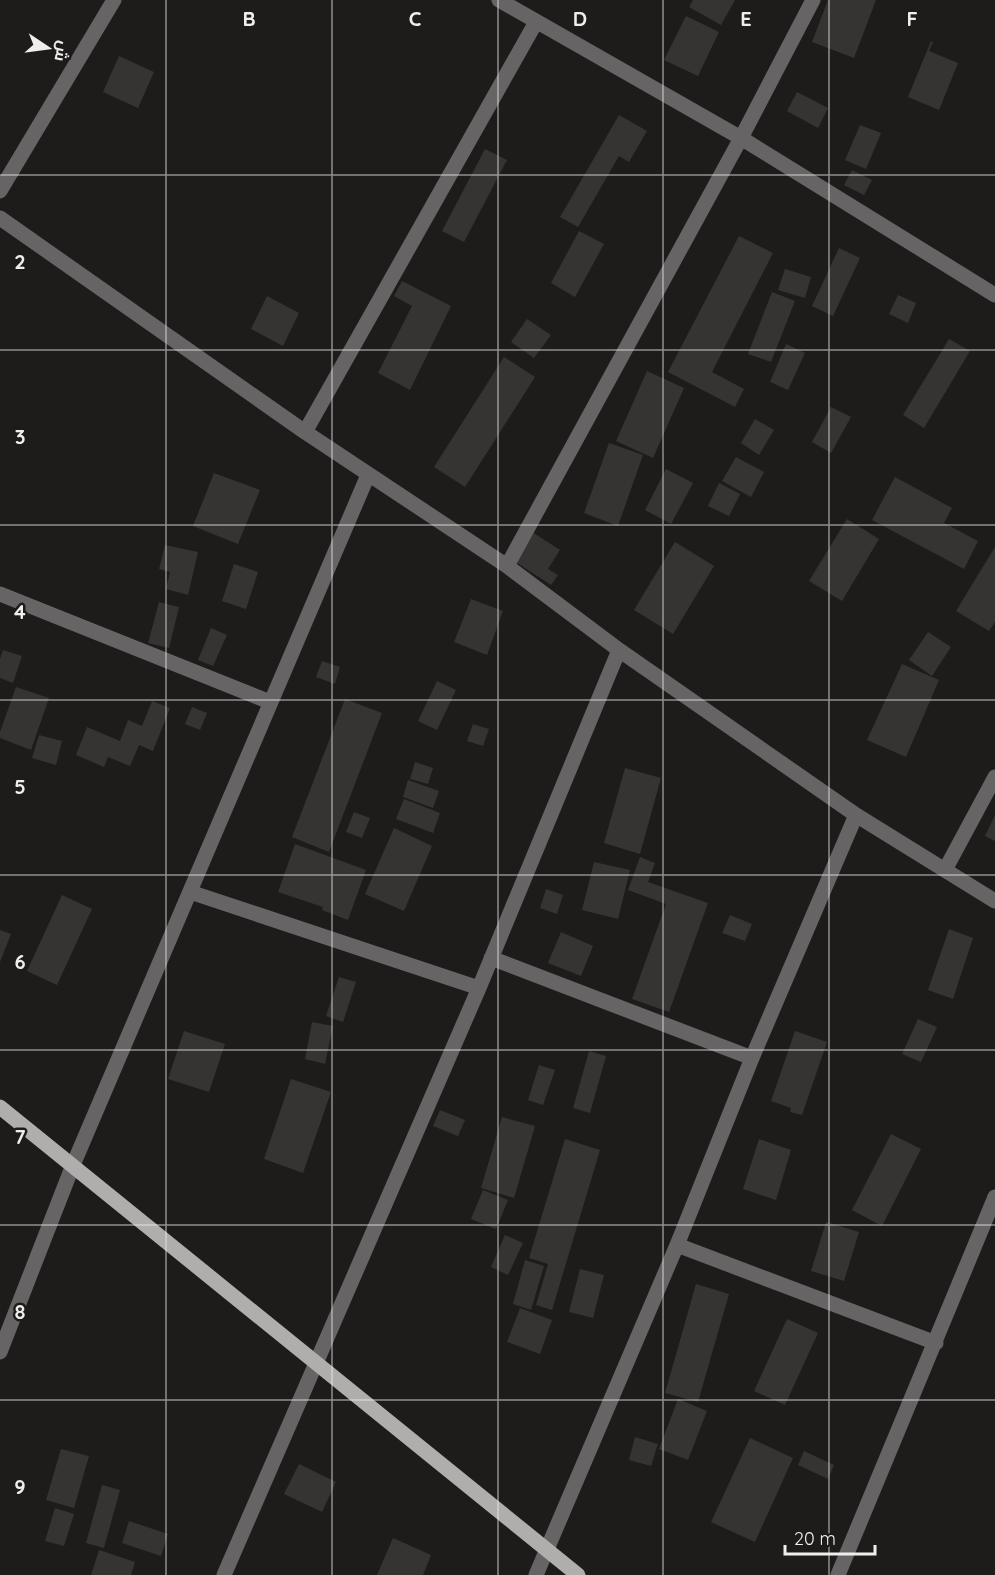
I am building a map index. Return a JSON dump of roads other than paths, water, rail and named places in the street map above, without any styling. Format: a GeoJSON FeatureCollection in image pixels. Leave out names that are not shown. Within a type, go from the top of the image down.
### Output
{"type":"FeatureCollection","features":[{"type":"Feature","properties":{"kind":"main road"},"geometry":{"type":"LineString","coordinates":[[0,1107],[578,1575]]}},
{"type":"Feature","properties":{"kind":"street"},"geometry":{"type":"LineString","coordinates":[[0,191],[114,0]]}},
{"type":"Feature","properties":{"kind":"street"},"geometry":{"type":"LineString","coordinates":[[499,0],[741,138],[995,295]]}},
{"type":"Feature","properties":{"kind":"street"},"geometry":{"type":"LineString","coordinates":[[507,566],[741,138],[813,0]]}},
{"type":"Feature","properties":{"kind":"street"},"geometry":{"type":"LineString","coordinates":[[305,432],[536,22]]}},
{"type":"Feature","properties":{"kind":"street"},"geometry":{"type":"LineString","coordinates":[[0,218],[305,432],[507,566],[619,650],[856,815],[995,901]]}},
{"type":"Feature","properties":{"kind":"street"},"geometry":{"type":"LineString","coordinates":[[0,1352],[73,1165],[368,475]]}},
{"type":"Feature","properties":{"kind":"street"},"geometry":{"type":"LineString","coordinates":[[0,594],[270,702]]}},
{"type":"Feature","properties":{"kind":"street"},"geometry":{"type":"LineString","coordinates":[[224,1575],[491,958],[619,650]]}},
{"type":"Feature","properties":{"kind":"street"},"geometry":{"type":"LineString","coordinates":[[945,870],[995,777]]}},
{"type":"Feature","properties":{"kind":"street"},"geometry":{"type":"LineString","coordinates":[[536,1575],[677,1245],[752,1058],[856,815]]}},
{"type":"Feature","properties":{"kind":"street"},"geometry":{"type":"LineString","coordinates":[[190,892],[478,988]]}},
{"type":"Feature","properties":{"kind":"street"},"geometry":{"type":"LineString","coordinates":[[491,958],[752,1058]]}},
{"type":"Feature","properties":{"kind":"street"},"geometry":{"type":"LineString","coordinates":[[838,1575],[995,1197]]}},
{"type":"Feature","properties":{"kind":"street"},"geometry":{"type":"LineString","coordinates":[[677,1245],[936,1343]]}}]}
